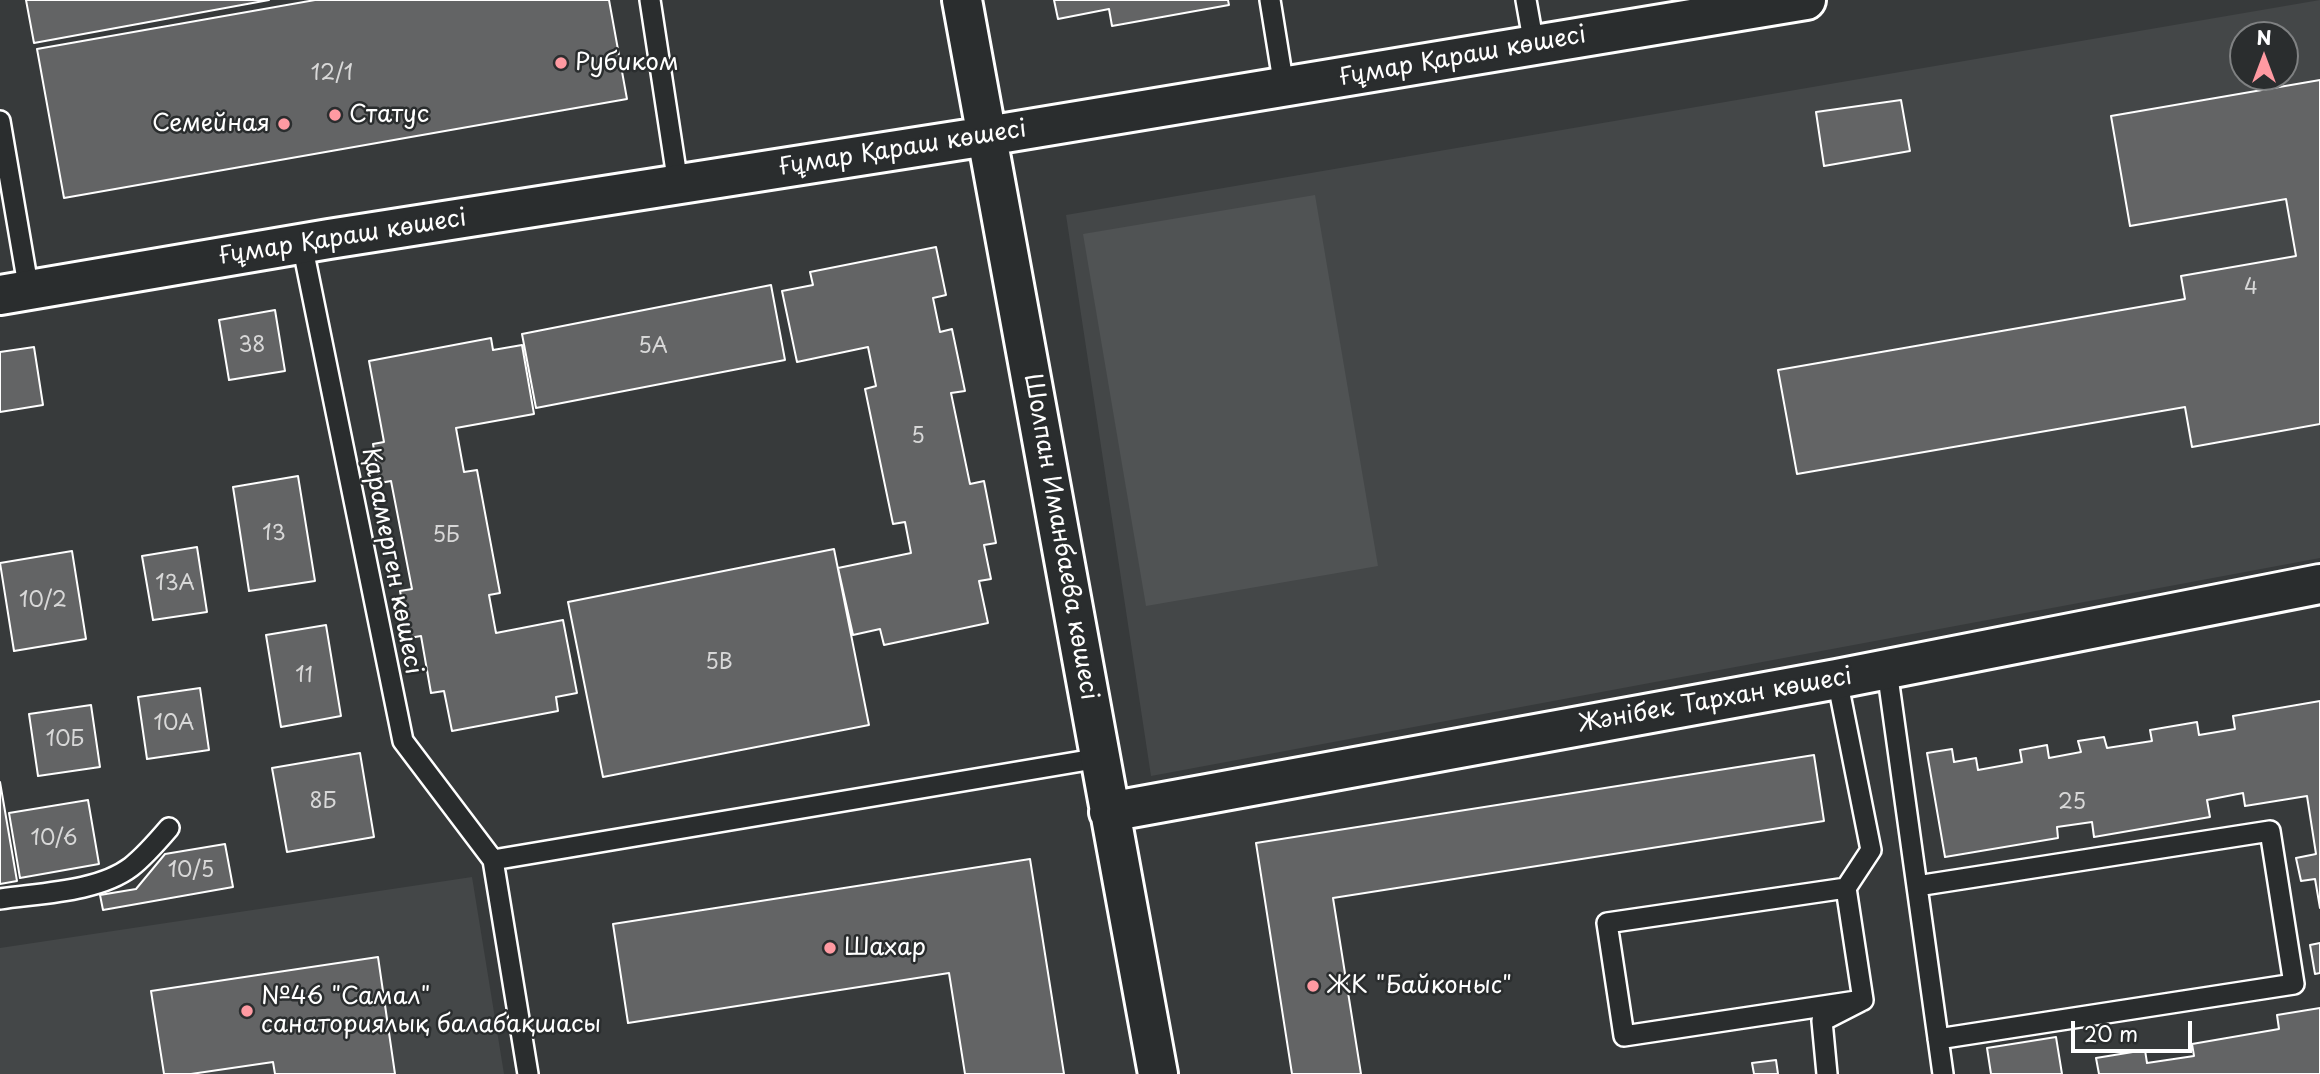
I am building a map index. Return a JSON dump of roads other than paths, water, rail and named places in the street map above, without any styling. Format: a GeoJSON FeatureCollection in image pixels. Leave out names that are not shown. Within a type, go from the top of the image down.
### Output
{"type":"FeatureCollection","features":[{"type":"Feature","properties":{"kind":"street","name":"Шолпан Иманбаева көшесі"},"geometry":{"type":"LineString","coordinates":[[962,0],[1158,1074]]}},
{"type":"Feature","properties":{"kind":"street","name":"Ғұмар Қараш көшесі"},"geometry":{"type":"LineString","coordinates":[[14,293],[1534,45],[1666,11],[1806,0]]}},
{"type":"Feature","properties":{"kind":"street","name":"Жәнібек Тархан көшесі"},"geometry":{"type":"LineString","coordinates":[[1109,812],[1887,670],[2320,584]]}},
{"type":"Feature","properties":{"kind":"lane"},"geometry":{"type":"LineString","coordinates":[[650,0],[678,184]]}},
{"type":"Feature","properties":{"kind":"lane"},"geometry":{"type":"LineString","coordinates":[[1270,0],[1284,87]]}},
{"type":"Feature","properties":{"kind":"lane"},"geometry":{"type":"LineString","coordinates":[[1526,0],[1534,45]]}},
{"type":"Feature","properties":{"kind":"lane"},"geometry":{"type":"LineString","coordinates":[[0,121],[14,293]]}},
{"type":"Feature","properties":{"kind":"lane","name":"Қарамерген көшесі"},"geometry":{"type":"LineString","coordinates":[[302,244],[403,741],[493,860]]}},
{"type":"Feature","properties":{"kind":"lane"},"geometry":{"type":"LineString","coordinates":[[1887,670],[1943,1074]]}},
{"type":"Feature","properties":{"kind":"lane"},"geometry":{"type":"LineString","coordinates":[[1838,679],[1871,850],[1846,888],[1863,1000]]}},
{"type":"Feature","properties":{"kind":"lane"},"geometry":{"type":"LineString","coordinates":[[528,1074],[493,860],[1100,758]]}},
{"type":"Feature","properties":{"kind":"lane"},"geometry":{"type":"LineString","coordinates":[[0,900],[94,885],[112,878],[129,869],[144,856],[169,828]]}},
{"type":"Feature","properties":{"kind":"lane"},"geometry":{"type":"LineString","coordinates":[[1917,886],[2270,831],[2294,984],[1938,1039]]}},
{"type":"Feature","properties":{"kind":"lane"},"geometry":{"type":"LineString","coordinates":[[1846,888],[1607,923],[1622,1024],[1624,1036],[1863,1000]]}},
{"type":"Feature","properties":{"kind":"lane"},"geometry":{"type":"LineString","coordinates":[[1827,1074],[1822,1021],[1863,1000]]}},
{"type":"Feature","properties":{"kind":"place","name":"Рубиком"},"geometry":{"type":"Point","coordinates":[561,63]}},
{"type":"Feature","properties":{"kind":"place","name":"Статус"},"geometry":{"type":"Point","coordinates":[335,115]}},
{"type":"Feature","properties":{"kind":"place","name":"Семейная"},"geometry":{"type":"Point","coordinates":[284,124]}},
{"type":"Feature","properties":{"kind":"place","name":"Шахар"},"geometry":{"type":"Point","coordinates":[830,948]}},
{"type":"Feature","properties":{"kind":"place","name":"ЖК \"Байконыс\""},"geometry":{"type":"Point","coordinates":[1313,986]}},
{"type":"Feature","properties":{"kind":"place","name":"№46 \"Самал\" санаториялық балабақшасы"},"geometry":{"type":"Point","coordinates":[247,1011]}}]}
